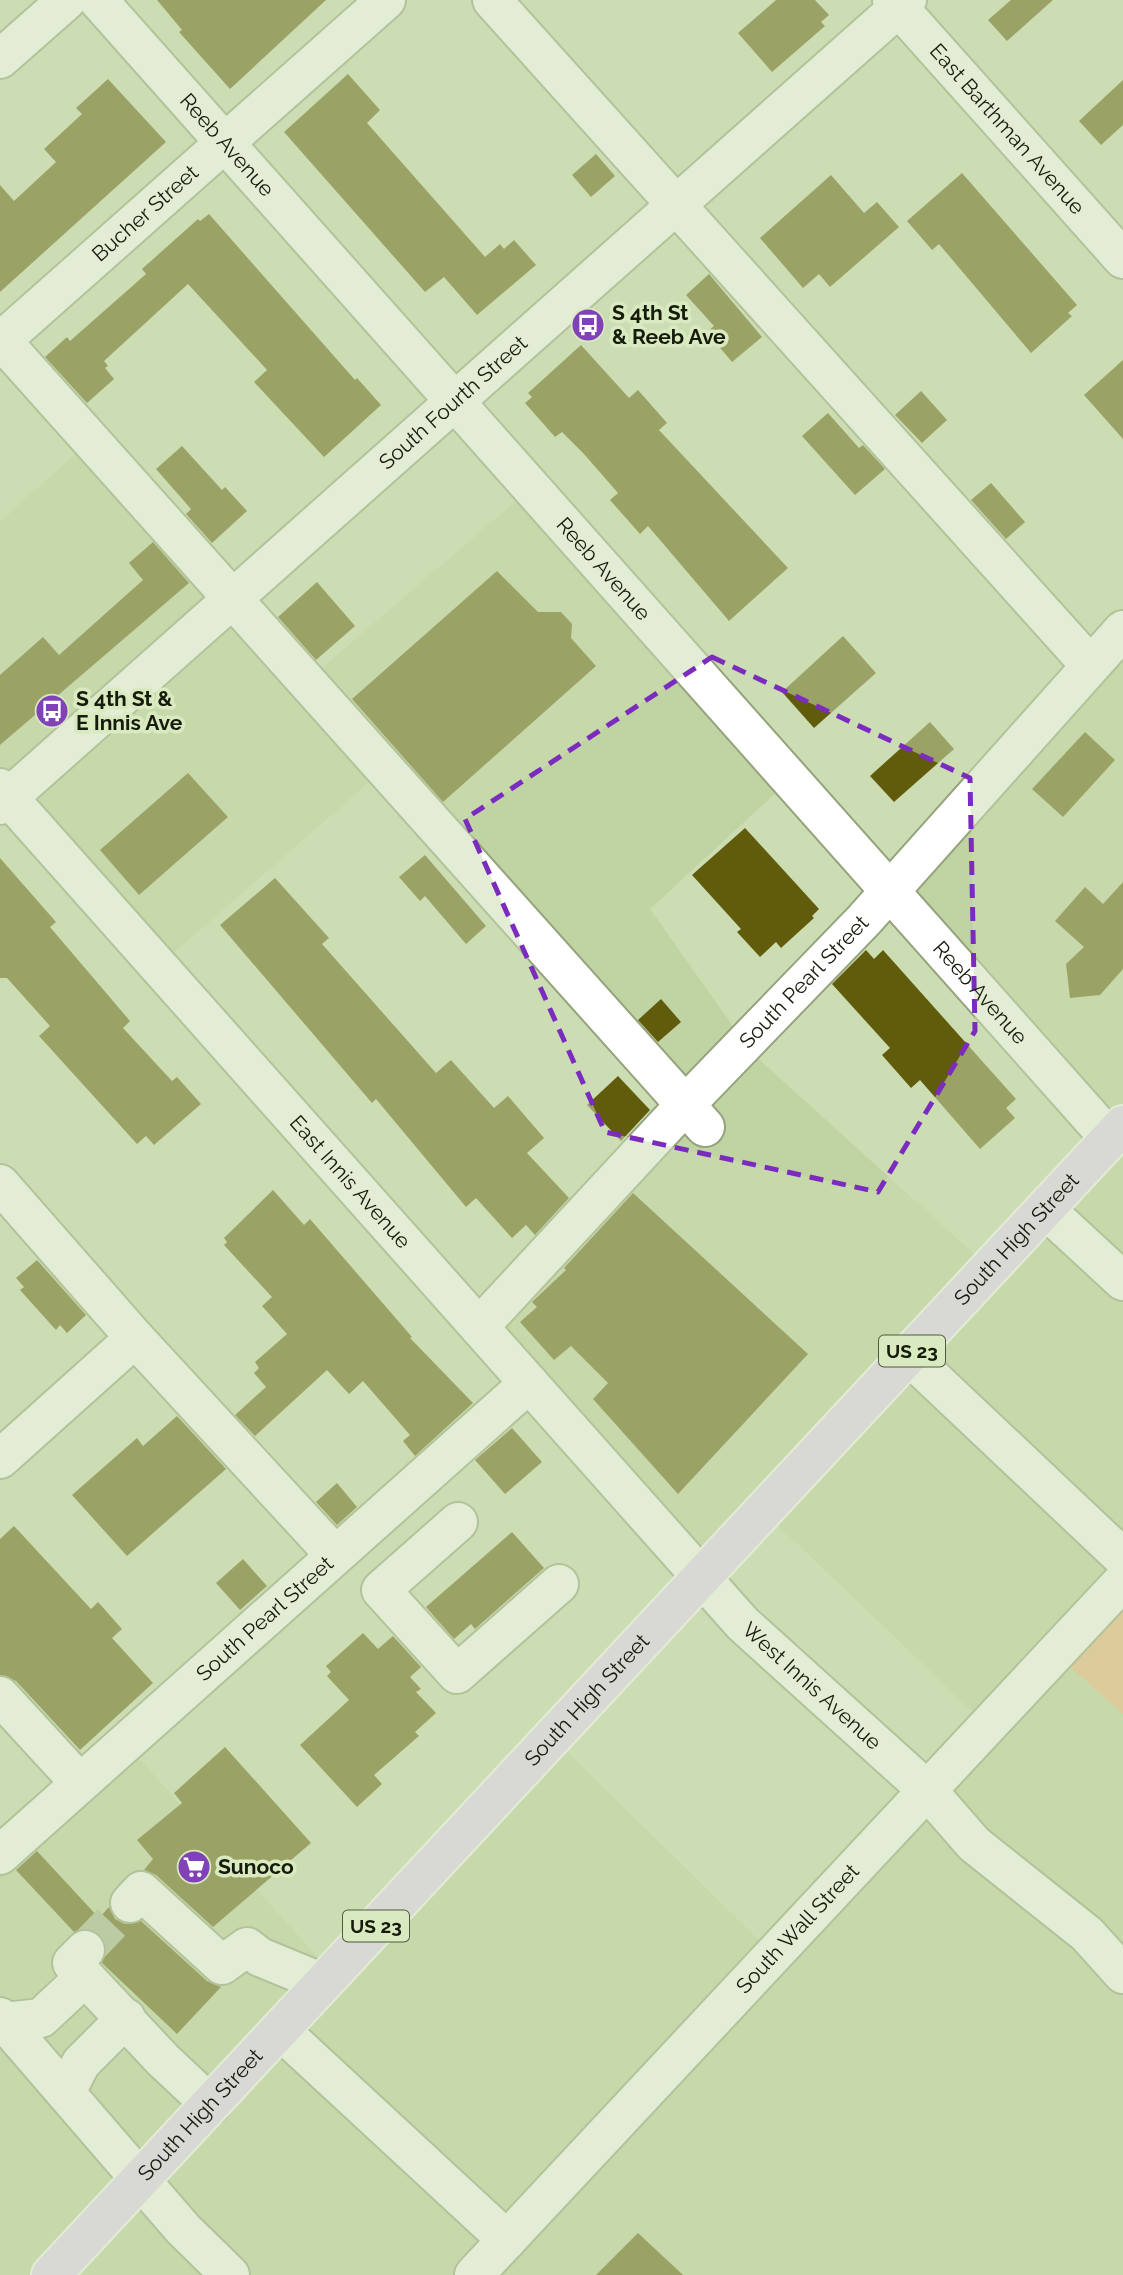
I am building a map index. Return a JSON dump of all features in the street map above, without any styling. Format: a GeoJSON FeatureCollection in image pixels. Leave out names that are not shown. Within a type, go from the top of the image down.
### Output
{"type":"FeatureCollection","features":[{"type":"Feature","properties":{"kind":"main road","name":"South High Street"},"geometry":{"type":"LineString","coordinates":[[51,2275],[1117,1132]]}},
{"type":"Feature","properties":{"kind":"street"},"geometry":{"type":"LineString","coordinates":[[0,59],[67,0]]}},
{"type":"Feature","properties":{"kind":"street","name":"Reeb Avenue"},"geometry":{"type":"LineString","coordinates":[[98,0],[890,891],[1117,1132]]}},
{"type":"Feature","properties":{"kind":"street","name":"Bucher Street"},"geometry":{"type":"LineString","coordinates":[[1,341],[386,0]]}},
{"type":"Feature","properties":{"kind":"street"},"geometry":{"type":"LineString","coordinates":[[492,0],[1090,664]]}},
{"type":"Feature","properties":{"kind":"street","name":"South Fourth Street"},"geometry":{"type":"LineString","coordinates":[[3,797],[233,598],[899,2]]}},
{"type":"Feature","properties":{"kind":"street","name":"East Barthman Avenue"},"geometry":{"type":"LineString","coordinates":[[899,2],[1123,259]]}},
{"type":"Feature","properties":{"kind":"street"},"geometry":{"type":"LineString","coordinates":[[1,341],[695,1116]]}},
{"type":"Feature","properties":{"kind":"street","name":"South Pearl Street"},"geometry":{"type":"LineString","coordinates":[[479,1327],[695,1116],[890,891],[1123,630]]}},
{"type":"Feature","properties":{"kind":"street","name":"East Innis Avenue"},"geometry":{"type":"LineString","coordinates":[[3,797],[701,1576]]}},
{"type":"Feature","properties":{"kind":"street"},"geometry":{"type":"LineString","coordinates":[[0,1184],[135,1338],[335,1555]]}},
{"type":"Feature","properties":{"kind":"street"},"geometry":{"type":"LineString","coordinates":[[1045,1209],[1123,1281]]}},
{"type":"Feature","properties":{"kind":"street"},"geometry":{"type":"LineString","coordinates":[[0,1459],[135,1338]]}},
{"type":"Feature","properties":{"kind":"street"},"geometry":{"type":"LineString","coordinates":[[908,1355],[1123,1558]]}},
{"type":"Feature","properties":{"kind":"street","name":"South Pearl Street"},"geometry":{"type":"LineString","coordinates":[[0,1855],[529,1383]]}},
{"type":"Feature","properties":{"kind":"street"},"geometry":{"type":"LineString","coordinates":[[420,1480],[471,1511],[382,1590],[457,1674],[559,1584]]}},
{"type":"Feature","properties":{"kind":"street","name":"West Innis Avenue"},"geometry":{"type":"LineString","coordinates":[[701,1576],[743,1624],[927,1790],[974,1844],[1087,1934],[1123,1974]]}},
{"type":"Feature","properties":{"kind":"street","name":"South Wall Street"},"geometry":{"type":"LineString","coordinates":[[474,2275],[1123,1581]]}},
{"type":"Feature","properties":{"kind":"street"},"geometry":{"type":"LineString","coordinates":[[0,1696],[79,1782]]}},
{"type":"Feature","properties":{"kind":"street"},"geometry":{"type":"LineString","coordinates":[[130,1903],[142,1891],[222,1965],[247,1947],[260,1957],[323,1983]]}},
{"type":"Feature","properties":{"kind":"street"},"geometry":{"type":"LineString","coordinates":[[2,2020],[41,2018],[85,1963],[126,2018],[163,2060],[211,2105]]}},
{"type":"Feature","properties":{"kind":"street"},"geometry":{"type":"LineString","coordinates":[[66,2092],[81,2063],[126,2018]]}},
{"type":"Feature","properties":{"kind":"street"},"geometry":{"type":"LineString","coordinates":[[2,2020],[142,2178],[183,2229],[230,2275]]}},
{"type":"Feature","properties":{"kind":"street"},"geometry":{"type":"LineString","coordinates":[[279,2030],[507,2240]]}},
{"type":"Feature","properties":{"kind":"highlighted area"},"geometry":{"type":"Polygon","coordinates":[[[712,657],[970,778],[975,1031],[878,1192],[605,1132],[465,819],[712,657]]]}},
{"type":"Feature","properties":{"kind":"shaded area"},"geometry":{"type":"Polygon","coordinates":[[[94,437],[308,680],[536,484],[793,777],[650,909],[752,1053],[985,1264],[1103,1136],[887,891],[1123,635],[1123,1604],[1068,1664],[1123,1714],[1123,2275],[0,2275],[0,1857],[126,1744],[328,1969],[549,1734],[774,1955],[990,1728],[762,1510],[694,1585],[477,1328],[683,1105],[384,769],[148,975],[0,807],[0,522],[94,437]]]}},
{"type":"Feature","properties":{"kind":"shaded area"},"geometry":{"type":"Polygon","coordinates":[[[1123,1604],[1123,1714],[1067,1664],[1123,1604]]]}},
{"type":"Feature","properties":{"kind":"building"},"geometry":{"type":"Polygon","coordinates":[[[157,0],[326,0],[230,89],[179,32],[182,30],[157,0]]]}},
{"type":"Feature","properties":{"kind":"building"},"geometry":{"type":"Polygon","coordinates":[[[776,0],[815,0],[829,15],[821,22],[825,26],[772,72],[738,33],[776,0]]]}},
{"type":"Feature","properties":{"kind":"building"},"geometry":{"type":"Polygon","coordinates":[[[1011,0],[1053,0],[1007,41],[988,20],[1011,0]]]}},
{"type":"Feature","properties":{"kind":"building"},"geometry":{"type":"Polygon","coordinates":[[[348,74],[380,110],[367,123],[485,257],[500,244],[504,249],[514,240],[536,265],[477,315],[444,277],[425,292],[284,132],[348,74]]]}},
{"type":"Feature","properties":{"kind":"building"},"geometry":{"type":"Polygon","coordinates":[[[108,79],[166,142],[0,292],[0,185],[14,201],[56,162],[44,149],[82,114],[76,108],[108,79]]]}},
{"type":"Feature","properties":{"kind":"building"},"geometry":{"type":"Polygon","coordinates":[[[1123,80],[1123,125],[1101,145],[1079,121],[1123,80]]]}},
{"type":"Feature","properties":{"kind":"building"},"geometry":{"type":"Polygon","coordinates":[[[596,154],[615,176],[591,197],[572,175],[596,154]]]}},
{"type":"Feature","properties":{"kind":"building"},"geometry":{"type":"Polygon","coordinates":[[[962,173],[1077,305],[1068,313],[1072,316],[1031,353],[939,244],[932,250],[907,221],[962,173]]]}},
{"type":"Feature","properties":{"kind":"building"},"geometry":{"type":"Polygon","coordinates":[[[831,175],[864,213],[877,202],[899,227],[830,287],[819,274],[803,288],[760,238],[831,175]]]}},
{"type":"Feature","properties":{"kind":"building"},"geometry":{"type":"Polygon","coordinates":[[[209,214],[355,380],[357,378],[381,405],[324,457],[254,382],[267,370],[188,284],[104,361],[108,366],[105,368],[114,379],[87,403],[45,357],[67,337],[70,341],[146,274],[142,269],[198,219],[200,221],[209,214]]]}},
{"type":"Feature","properties":{"kind":"building"},"geometry":{"type":"Polygon","coordinates":[[[709,274],[762,337],[732,362],[707,332],[714,326],[686,295],[709,274]]]}},
{"type":"Feature","properties":{"kind":"building"},"geometry":{"type":"Polygon","coordinates":[[[581,345],[629,398],[638,390],[667,423],[659,430],[788,568],[729,621],[648,526],[640,534],[610,500],[618,493],[584,454],[562,432],[555,437],[525,403],[532,397],[528,393],[581,345]]]}},
{"type":"Feature","properties":{"kind":"building"},"geometry":{"type":"Polygon","coordinates":[[[1123,360],[1123,439],[1084,395],[1123,360]]]}},
{"type":"Feature","properties":{"kind":"building"},"geometry":{"type":"Polygon","coordinates":[[[921,391],[947,420],[922,443],[895,415],[921,391]]]}},
{"type":"Feature","properties":{"kind":"building"},"geometry":{"type":"Polygon","coordinates":[[[828,413],[859,448],[863,445],[885,469],[855,495],[802,436],[828,413]]]}},
{"type":"Feature","properties":{"kind":"building"},"geometry":{"type":"Polygon","coordinates":[[[182,446],[222,490],[225,487],[247,511],[212,543],[186,514],[191,509],[156,469],[182,446]]]}},
{"type":"Feature","properties":{"kind":"building"},"geometry":{"type":"Polygon","coordinates":[[[991,483],[1025,522],[1006,539],[971,500],[991,483]]]}},
{"type":"Feature","properties":{"kind":"building"},"geometry":{"type":"Polygon","coordinates":[[[153,542],[189,583],[0,745],[0,675],[43,637],[59,655],[143,580],[129,563],[153,542]]]}},
{"type":"Feature","properties":{"kind":"building"},"geometry":{"type":"Polygon","coordinates":[[[497,571],[538,612],[561,612],[572,624],[571,638],[596,666],[443,802],[352,699],[497,571]]]}},
{"type":"Feature","properties":{"kind":"building"},"geometry":{"type":"Polygon","coordinates":[[[317,582],[355,626],[316,660],[278,617],[317,582]]]}},
{"type":"Feature","properties":{"kind":"building"},"geometry":{"type":"Polygon","coordinates":[[[843,636],[876,673],[814,728],[782,692],[843,636]]]}},
{"type":"Feature","properties":{"kind":"building"},"geometry":{"type":"Polygon","coordinates":[[[930,722],[954,749],[894,802],[870,776],[930,722]]]}},
{"type":"Feature","properties":{"kind":"building"},"geometry":{"type":"Polygon","coordinates":[[[1085,732],[1115,760],[1063,817],[1032,789],[1085,732]]]}},
{"type":"Feature","properties":{"kind":"building"},"geometry":{"type":"Polygon","coordinates":[[[188,773],[228,817],[139,895],[100,850],[188,773]]]}},
{"type":"Feature","properties":{"kind":"building"},"geometry":{"type":"Polygon","coordinates":[[[745,828],[819,909],[812,916],[814,918],[781,948],[776,942],[760,957],[737,932],[741,929],[692,875],[745,828]]]}},
{"type":"Feature","properties":{"kind":"building"},"geometry":{"type":"Polygon","coordinates":[[[425,855],[486,926],[466,944],[425,896],[420,901],[399,877],[425,855]]]}},
{"type":"Feature","properties":{"kind":"building"},"geometry":{"type":"Polygon","coordinates":[[[0,858],[56,922],[50,927],[130,1021],[123,1028],[172,1081],[177,1077],[201,1104],[154,1145],[146,1136],[137,1144],[39,1036],[50,1026],[7,978],[0,978],[0,858]]]}},
{"type":"Feature","properties":{"kind":"building"},"geometry":{"type":"Polygon","coordinates":[[[275,878],[329,938],[322,944],[436,1073],[451,1060],[494,1108],[508,1096],[544,1138],[527,1153],[569,1198],[535,1235],[526,1225],[512,1238],[476,1198],[466,1207],[376,1099],[372,1103],[220,925],[275,878]]]}},
{"type":"Feature","properties":{"kind":"building"},"geometry":{"type":"Polygon","coordinates":[[[1123,882],[1123,969],[1100,995],[1070,998],[1066,964],[1084,947],[1055,921],[1085,887],[1103,904],[1123,882]]]}},
{"type":"Feature","properties":{"kind":"building"},"geometry":{"type":"Polygon","coordinates":[[[866,950],[874,959],[883,950],[1016,1099],[1006,1108],[1015,1118],[980,1149],[920,1080],[911,1088],[882,1055],[890,1048],[832,984],[866,950]]]}},
{"type":"Feature","properties":{"kind":"building"},"geometry":{"type":"Polygon","coordinates":[[[661,999],[681,1022],[658,1042],[638,1020],[661,999]]]}},
{"type":"Feature","properties":{"kind":"building"},"geometry":{"type":"Polygon","coordinates":[[[618,1076],[650,1110],[621,1141],[587,1105],[618,1076]]]}},
{"type":"Feature","properties":{"kind":"building"},"geometry":{"type":"Polygon","coordinates":[[[273,1190],[304,1225],[310,1219],[412,1337],[410,1338],[473,1403],[415,1456],[403,1441],[410,1435],[363,1381],[349,1394],[327,1370],[255,1436],[235,1415],[266,1387],[254,1373],[259,1368],[255,1362],[287,1334],[262,1306],[272,1297],[224,1245],[227,1242],[224,1238],[273,1190]]]}},
{"type":"Feature","properties":{"kind":"building"},"geometry":{"type":"Polygon","coordinates":[[[633,1193],[808,1354],[678,1494],[593,1399],[608,1383],[571,1346],[554,1360],[520,1322],[537,1307],[532,1302],[566,1270],[564,1268],[633,1193]]]}},
{"type":"Feature","properties":{"kind":"building"},"geometry":{"type":"Polygon","coordinates":[[[37,1260],[86,1315],[67,1333],[60,1325],[56,1330],[20,1290],[24,1287],[16,1278],[37,1260]]]}},
{"type":"Feature","properties":{"kind":"building"},"geometry":{"type":"Polygon","coordinates":[[[177,1416],[226,1469],[127,1556],[72,1495],[137,1438],[143,1446],[177,1416]]]}},
{"type":"Feature","properties":{"kind":"building"},"geometry":{"type":"Polygon","coordinates":[[[512,1428],[542,1462],[505,1494],[475,1460],[512,1428]]]}},
{"type":"Feature","properties":{"kind":"building"},"geometry":{"type":"Polygon","coordinates":[[[337,1483],[357,1507],[337,1525],[316,1502],[337,1483]]]}},
{"type":"Feature","properties":{"kind":"building"},"geometry":{"type":"Polygon","coordinates":[[[14,1526],[91,1609],[98,1602],[122,1629],[112,1638],[153,1683],[80,1750],[16,1681],[0,1675],[0,1539],[14,1526]]]}},
{"type":"Feature","properties":{"kind":"building"},"geometry":{"type":"Polygon","coordinates":[[[512,1532],[544,1568],[475,1629],[471,1624],[454,1639],[426,1607],[512,1532]]]}},
{"type":"Feature","properties":{"kind":"building"},"geometry":{"type":"Polygon","coordinates":[[[243,1559],[267,1586],[240,1610],[216,1583],[243,1559]]]}},
{"type":"Feature","properties":{"kind":"building"},"geometry":{"type":"Polygon","coordinates":[[[363,1633],[378,1649],[393,1636],[421,1667],[410,1677],[421,1689],[416,1692],[436,1713],[415,1732],[419,1736],[374,1775],[382,1784],[357,1807],[300,1745],[349,1700],[327,1676],[331,1672],[326,1666],[363,1633]]]}},
{"type":"Feature","properties":{"kind":"building"},"geometry":{"type":"Polygon","coordinates":[[[225,1747],[311,1843],[213,1927],[156,1875],[144,1870],[153,1859],[137,1840],[182,1803],[174,1793],[225,1747]]]}},
{"type":"Feature","properties":{"kind":"building"},"geometry":{"type":"Polygon","coordinates":[[[37,1851],[99,1918],[109,1907],[115,1919],[125,1924],[141,1921],[207,1981],[221,1987],[177,2034],[102,1963],[106,1945],[101,1935],[90,1929],[74,1932],[16,1870],[37,1851]]]}},
{"type":"Feature","properties":{"kind":"building"},"geometry":{"type":"Polygon","coordinates":[[[638,2233],[683,2275],[596,2275],[638,2233]]]}},
{"type":"Feature","properties":{"kind":"tunnel"},"geometry":{"type":"LineString","coordinates":[[85,1950],[130,1903]]}},
{"type":"Feature","properties":{"kind":"place","name":"S 4th St & Reeb Ave"},"geometry":{"type":"Point","coordinates":[588,325]}},
{"type":"Feature","properties":{"kind":"place","name":"S 4th St & E Innis Ave"},"geometry":{"type":"Point","coordinates":[52,711]}},
{"type":"Feature","properties":{"kind":"place","name":"Sunoco"},"geometry":{"type":"Point","coordinates":[194,1867]}}]}
